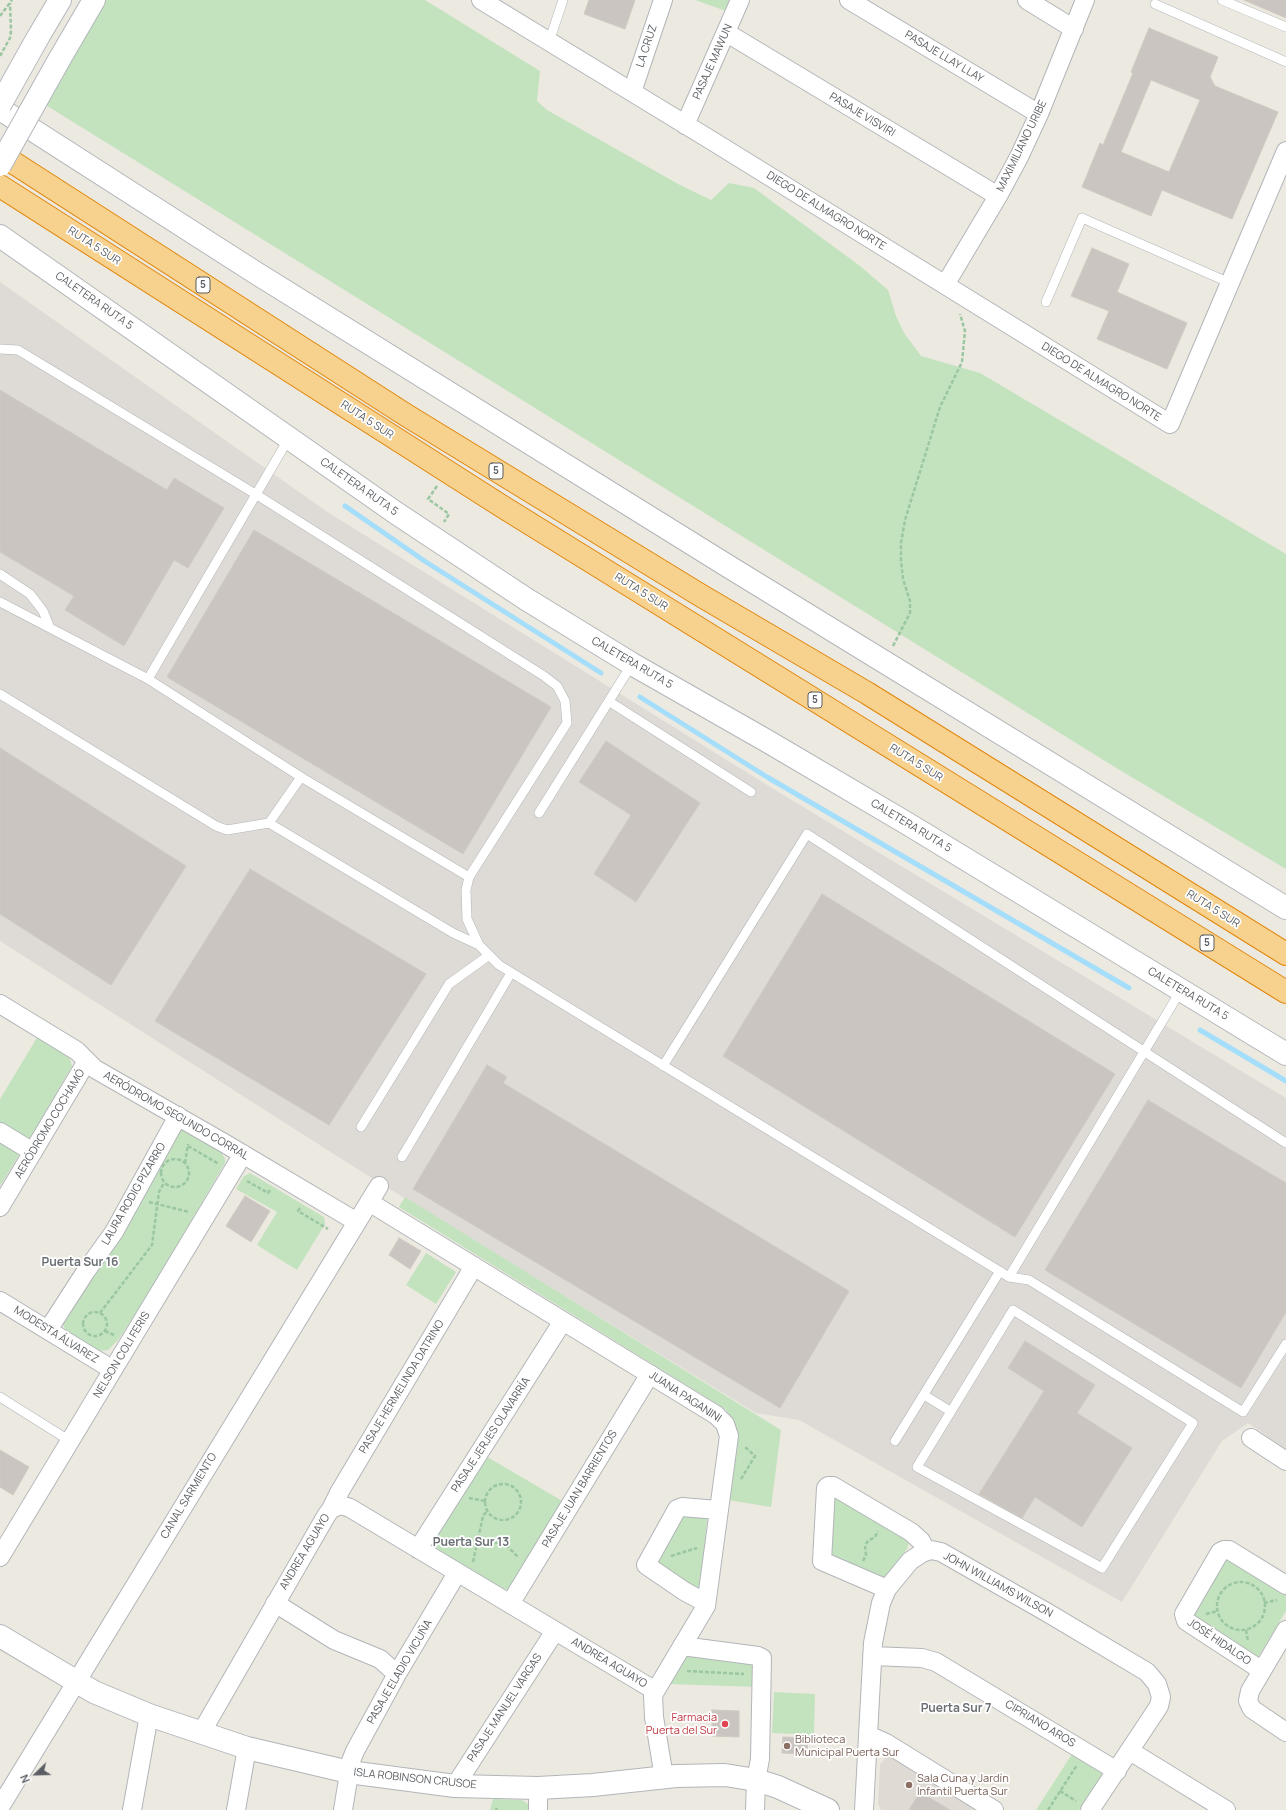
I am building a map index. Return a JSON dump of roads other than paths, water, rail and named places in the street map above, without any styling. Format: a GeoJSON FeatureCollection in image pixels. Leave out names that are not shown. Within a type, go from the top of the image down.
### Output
{"type":"FeatureCollection","features":[{"type":"Feature","properties":{"kind":"highway","name":"RUTA 5 SUR"},"geometry":{"type":"LineString","coordinates":[[0,154],[406,415],[700,595],[867,693],[1286,954]]}},
{"type":"Feature","properties":{"kind":"highway","name":"RUTA 5 SUR"},"geometry":{"type":"LineString","coordinates":[[0,186],[447,471],[1286,992]]}},
{"type":"Feature","properties":{"kind":"street"},"geometry":{"type":"LineString","coordinates":[[0,105],[60,0]]}},
{"type":"Feature","properties":{"kind":"street"},"geometry":{"type":"LineString","coordinates":[[0,165],[94,0]]}},
{"type":"Feature","properties":{"kind":"street","name":"DIEGO DE ALMAGRO NORTE"},"geometry":{"type":"LineString","coordinates":[[481,0],[685,124],[1170,424],[1230,283]]}},
{"type":"Feature","properties":{"kind":"street","name":"LA CRUZ"},"geometry":{"type":"LineString","coordinates":[[632,92],[662,0]]}},
{"type":"Feature","properties":{"kind":"street","name":"PASAJE MAWUN"},"geometry":{"type":"LineString","coordinates":[[685,124],[727,34],[740,0]]}},
{"type":"Feature","properties":{"kind":"street","name":"PASAJE LLAY LLAY"},"geometry":{"type":"LineString","coordinates":[[849,0],[1038,114]]}},
{"type":"Feature","properties":{"kind":"street"},"geometry":{"type":"LineString","coordinates":[[1027,0],[1074,29]]}},
{"type":"Feature","properties":{"kind":"street","name":"MAXIMILIANO URIBE"},"geometry":{"type":"LineString","coordinates":[[950,288],[998,196],[1038,114],[1085,0]]}},
{"type":"Feature","properties":{"kind":"street","name":"PASAJE VISVIRI"},"geometry":{"type":"LineString","coordinates":[[727,34],[998,196]]}},
{"type":"Feature","properties":{"kind":"street"},"geometry":{"type":"LineString","coordinates":[[0,109],[250,269],[731,568],[1286,908]]}},
{"type":"Feature","properties":{"kind":"street"},"geometry":{"type":"LineString","coordinates":[[1230,283],[1286,151]]}},
{"type":"Feature","properties":{"kind":"street","name":"CALETERA RUTA 5"},"geometry":{"type":"LineString","coordinates":[[0,236],[432,537],[526,599],[632,664],[767,740],[1181,989],[1286,1054]]}},
{"type":"Feature","properties":{"kind":"street","name":"AERÓDROMO SEGUNDO CORRAL"},"geometry":{"type":"LineString","coordinates":[[0,1004],[77,1051],[95,1069],[178,1116],[357,1222]]}},
{"type":"Feature","properties":{"kind":"street","name":"AERÓDROMO COCHAMÓ"},"geometry":{"type":"LineString","coordinates":[[0,1207],[87,1061]]}},
{"type":"Feature","properties":{"kind":"street","name":"LAURA RODIG PIZARRO"},"geometry":{"type":"LineString","coordinates":[[48,1330],[86,1271],[114,1232],[178,1116]]}},
{"type":"Feature","properties":{"kind":"street"},"geometry":{"type":"LineString","coordinates":[[0,1132],[33,1152]]}},
{"type":"Feature","properties":{"kind":"street","name":"NELSON COLI FERIS"},"geometry":{"type":"LineString","coordinates":[[0,1557],[243,1154]]}},
{"type":"Feature","properties":{"kind":"street","name":"CANAL SARMIENTO"},"geometry":{"type":"LineString","coordinates":[[0,1807],[379,1186]]}},
{"type":"Feature","properties":{"kind":"street","name":"JUANA PAGANINI"},"geometry":{"type":"LineString","coordinates":[[370,1202],[716,1415],[725,1424],[728,1436],[706,1602],[682,1646],[654,1690],[652,1706],[664,1777]]}},
{"type":"Feature","properties":{"kind":"street","name":"PASAJE HERMELINDA DATRINO"},"geometry":{"type":"LineString","coordinates":[[331,1509],[340,1491],[474,1266]]}},
{"type":"Feature","properties":{"kind":"street","name":"MODESTA ÁLVAREZ"},"geometry":{"type":"LineString","coordinates":[[0,1301],[113,1370]]}},
{"type":"Feature","properties":{"kind":"street","name":"PASAJE JERJES OLAVARRÍA"},"geometry":{"type":"LineString","coordinates":[[418,1549],[563,1321]]}},
{"type":"Feature","properties":{"kind":"street","name":"PASAJE JUAN BARRIENTOS"},"geometry":{"type":"LineString","coordinates":[[510,1604],[650,1374]]}},
{"type":"Feature","properties":{"kind":"street"},"geometry":{"type":"LineString","coordinates":[[1251,1438],[1286,1461]]}},
{"type":"Feature","properties":{"kind":"street"},"geometry":{"type":"LineString","coordinates":[[864,1810],[872,1656],[876,1623],[881,1603],[887,1589],[910,1561],[917,1555],[926,1551],[917,1536],[911,1532],[833,1486],[828,1486],[826,1488],[822,1561],[887,1589]]}},
{"type":"Feature","properties":{"kind":"street","name":"ANDREA AGUAYO"},"geometry":{"type":"LineString","coordinates":[[201,1733],[275,1603],[331,1509],[341,1505],[350,1508],[654,1690]]}},
{"type":"Feature","properties":{"kind":"street"},"geometry":{"type":"LineString","coordinates":[[706,1602],[684,1591],[646,1565],[677,1509],[682,1507],[718,1510]]}},
{"type":"Feature","properties":{"kind":"street","name":"JOSÉ HIDALGO"},"geometry":{"type":"LineString","coordinates":[[1261,1670],[1186,1621],[1184,1614],[1220,1552],[1224,1550],[1229,1550],[1286,1585]]}},
{"type":"Feature","properties":{"kind":"street","name":"JOHN WILLIAMS WILSON"},"geometry":{"type":"LineString","coordinates":[[926,1551],[941,1552],[1048,1613],[1153,1678],[1160,1690],[1161,1697],[1159,1706],[1090,1810]]}},
{"type":"Feature","properties":{"kind":"street","name":"PASAJE ELADIO VICUÑA"},"geometry":{"type":"LineString","coordinates":[[343,1810],[349,1772],[355,1751],[397,1674],[462,1576]]}},
{"type":"Feature","properties":{"kind":"street"},"geometry":{"type":"LineString","coordinates":[[275,1603],[334,1640],[380,1659],[397,1674]]}},
{"type":"Feature","properties":{"kind":"street"},"geometry":{"type":"LineString","coordinates":[[1286,1630],[1261,1670],[1250,1691],[1250,1704],[1256,1712],[1286,1732]]}},
{"type":"Feature","properties":{"kind":"street","name":"PASAJE MANUEL VARGAS"},"geometry":{"type":"LineString","coordinates":[[455,1786],[555,1631]]}},
{"type":"Feature","properties":{"kind":"street","name":"ISLA ROBINSON CRUSOE"},"geometry":{"type":"LineString","coordinates":[[0,1636],[102,1696],[149,1715],[247,1748],[349,1772],[455,1786],[538,1788],[593,1785],[664,1777],[715,1775],[756,1780],[791,1792],[828,1810]]}},
{"type":"Feature","properties":{"kind":"street"},"geometry":{"type":"LineString","coordinates":[[682,1646],[758,1656],[762,1658],[760,1759],[756,1780],[755,1810]]}},
{"type":"Feature","properties":{"kind":"street","name":"CIPRIANO AROS"},"geometry":{"type":"LineString","coordinates":[[872,1656],[922,1658],[936,1662],[1117,1771]]}},
{"type":"Feature","properties":{"kind":"street"},"geometry":{"type":"LineString","coordinates":[[132,1810],[149,1715]]}},
{"type":"Feature","properties":{"kind":"street"},"geometry":{"type":"LineString","coordinates":[[868,1736],[886,1743],[994,1810]]}},
{"type":"Feature","properties":{"kind":"street"},"geometry":{"type":"LineString","coordinates":[[236,1810],[247,1748]]}},
{"type":"Feature","properties":{"kind":"street"},"geometry":{"type":"LineString","coordinates":[[1130,1751],[1226,1810]]}},
{"type":"Feature","properties":{"kind":"street"},"geometry":{"type":"LineString","coordinates":[[538,1788],[538,1810]]}},
{"type":"Feature","properties":{"kind":"lane"},"geometry":{"type":"LineString","coordinates":[[549,42],[563,0]]}},
{"type":"Feature","properties":{"kind":"lane"},"geometry":{"type":"LineString","coordinates":[[1222,0],[1286,27]]}},
{"type":"Feature","properties":{"kind":"lane"},"geometry":{"type":"LineString","coordinates":[[1155,4],[1286,62]]}},
{"type":"Feature","properties":{"kind":"lane"},"geometry":{"type":"LineString","coordinates":[[1046,302],[1082,218],[1230,283]]}},
{"type":"Feature","properties":{"kind":"lane"},"geometry":{"type":"LineString","coordinates":[[0,349],[18,350],[258,495],[551,680],[561,693],[567,708],[567,723],[469,877],[466,890],[467,918],[479,945],[488,956],[511,973],[1009,1277],[1029,1280],[1243,1412],[1286,1344]]}},
{"type":"Feature","properties":{"kind":"lane"},"geometry":{"type":"LineString","coordinates":[[148,679],[258,495],[289,438]]}},
{"type":"Feature","properties":{"kind":"lane"},"geometry":{"type":"LineString","coordinates":[[0,574],[30,594],[43,610],[50,628]]}},
{"type":"Feature","properties":{"kind":"lane"},"geometry":{"type":"LineString","coordinates":[[0,602],[148,679],[301,778],[469,877]]}},
{"type":"Feature","properties":{"kind":"lane"},"geometry":{"type":"LineString","coordinates":[[539,813],[610,702],[632,664]]}},
{"type":"Feature","properties":{"kind":"lane"},"geometry":{"type":"LineString","coordinates":[[0,694],[216,826],[227,830],[269,823],[453,933],[479,945]]}},
{"type":"Feature","properties":{"kind":"lane"},"geometry":{"type":"LineString","coordinates":[[610,702],[751,792]]}},
{"type":"Feature","properties":{"kind":"lane"},"geometry":{"type":"LineString","coordinates":[[269,823],[301,778]]}},
{"type":"Feature","properties":{"kind":"lane"},"geometry":{"type":"LineString","coordinates":[[663,1066],[807,834],[1286,1143]]}},
{"type":"Feature","properties":{"kind":"lane"},"geometry":{"type":"LineString","coordinates":[[361,1127],[449,984],[488,956]]}},
{"type":"Feature","properties":{"kind":"lane"},"geometry":{"type":"LineString","coordinates":[[402,1158],[511,973]]}},
{"type":"Feature","properties":{"kind":"lane"},"geometry":{"type":"LineString","coordinates":[[1009,1277],[1145,1052],[1181,989]]}},
{"type":"Feature","properties":{"kind":"lane"},"geometry":{"type":"LineString","coordinates":[[895,1441],[1000,1271]]}},
{"type":"Feature","properties":{"kind":"lane"},"geometry":{"type":"LineString","coordinates":[[1013,1310],[1193,1423],[1102,1568],[917,1467],[950,1411],[1013,1310]]}},
{"type":"Feature","properties":{"kind":"lane"},"geometry":{"type":"LineString","coordinates":[[924,1395],[950,1411]]}},
{"type":"Feature","properties":{"kind":"lane"},"geometry":{"type":"LineString","coordinates":[[0,1397],[70,1441]]}},
{"type":"Feature","properties":{"kind":"waterway"},"geometry":{"type":"LineString","coordinates":[[345,506],[426,562],[601,673]]}},
{"type":"Feature","properties":{"kind":"waterway"},"geometry":{"type":"LineString","coordinates":[[640,697],[767,777],[1129,988]]}},
{"type":"Feature","properties":{"kind":"waterway"},"geometry":{"type":"LineString","coordinates":[[1200,1030],[1286,1081]]}},
{"type":"Feature","properties":{"kind":"place","name":"Farmacia Puerta del Sur"},"geometry":{"type":"Point","coordinates":[725,1724]}},
{"type":"Feature","properties":{"kind":"place","name":"Biblioteca Municipal Puerta Sur"},"geometry":{"type":"Point","coordinates":[787,1746]}},
{"type":"Feature","properties":{"kind":"place","name":"Sala Cuna y Jardín Infantíl Puerta Sur"},"geometry":{"type":"Point","coordinates":[909,1785]}},
{"type":"Feature","properties":{"kind":"district","name":"Puerta Sur 16"},"geometry":{"type":"Point","coordinates":[80,1263]}},
{"type":"Feature","properties":{"kind":"district","name":"Puerta Sur 13"},"geometry":{"type":"Point","coordinates":[471,1543]}},
{"type":"Feature","properties":{"kind":"district","name":"Puerta Sur 7"},"geometry":{"type":"Point","coordinates":[956,1709]}}]}
